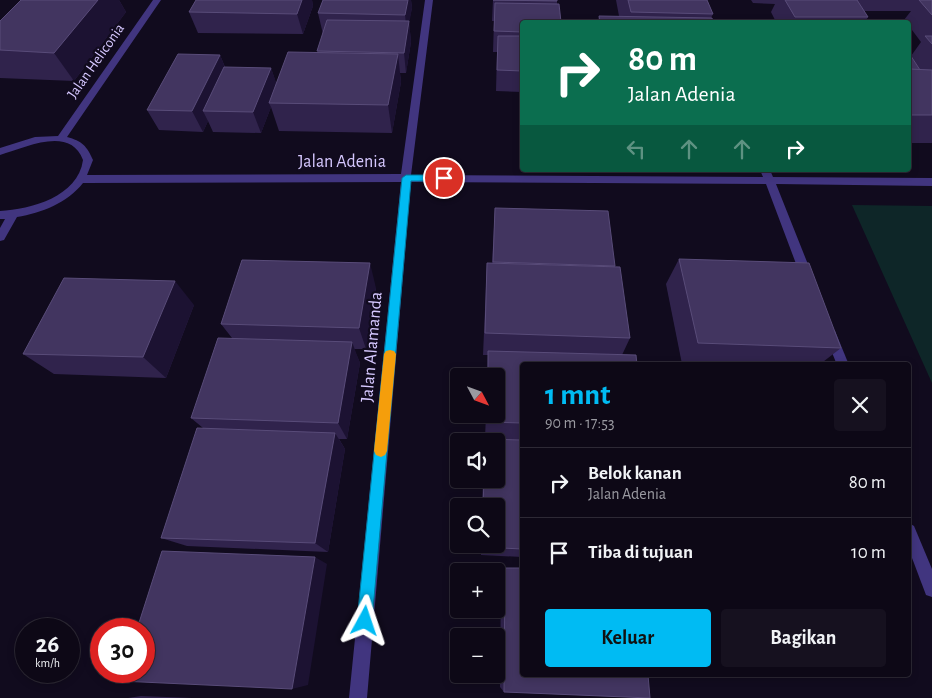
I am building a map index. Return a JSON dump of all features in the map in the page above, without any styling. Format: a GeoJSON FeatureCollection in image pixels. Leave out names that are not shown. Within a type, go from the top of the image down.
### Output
{"type":"FeatureCollection","features":[{"type":"Feature","properties":{"kind":"street","name":"Jalan Heliconia"},"geometry":{"type":"LineString","coordinates":[[61,139],[157,0]]}},
{"type":"Feature","properties":{"kind":"street","name":"Jalan Alamanda"},"geometry":{"type":"LineString","coordinates":[[358,698],[406,178],[429,0]]}},
{"type":"Feature","properties":{"kind":"street"},"geometry":{"type":"LineString","coordinates":[[0,152],[22,143],[42,138],[61,139],[75,142],[84,150],[88,160],[82,179],[58,200],[36,210],[13,215],[0,215]]}},
{"type":"Feature","properties":{"kind":"street"},"geometry":{"type":"LineString","coordinates":[[767,175],[813,291]]}},
{"type":"Feature","properties":{"kind":"street","name":"Jalan Adenia"},"geometry":{"type":"LineString","coordinates":[[82,179],[767,175],[932,182]]}},
{"type":"Feature","properties":{"kind":"street"},"geometry":{"type":"LineString","coordinates":[[0,237],[13,215]]}},
{"type":"Feature","properties":{"kind":"street"},"geometry":{"type":"LineString","coordinates":[[828,328],[842,362]]}},
{"type":"Feature","properties":{"kind":"street"},"geometry":{"type":"LineString","coordinates":[[911,535],[932,589]]}},
{"type":"Feature","properties":{"kind":"green space"},"geometry":{"type":"Polygon","coordinates":[[[852,205],[932,206],[932,383],[852,205]]]}},
{"type":"Feature","properties":{"kind":"building"},"geometry":{"type":"Polygon","coordinates":[[[21,0],[98,0],[54,53],[0,50],[0,21],[21,0]]]}},
{"type":"Feature","properties":{"kind":"building"},"geometry":{"type":"Polygon","coordinates":[[[196,0],[302,0],[297,14],[189,12],[196,0]]]}},
{"type":"Feature","properties":{"kind":"building"},"geometry":{"type":"Polygon","coordinates":[[[323,0],[408,0],[405,15],[318,13],[323,0]]]}},
{"type":"Feature","properties":{"kind":"building"},"geometry":{"type":"Polygon","coordinates":[[[493,0],[557,0],[557,1],[493,0]]]}},
{"type":"Feature","properties":{"kind":"building"},"geometry":{"type":"Polygon","coordinates":[[[628,0],[707,0],[713,14],[631,12],[628,0]]]}},
{"type":"Feature","properties":{"kind":"building"},"geometry":{"type":"Polygon","coordinates":[[[785,0],[857,0],[868,17],[795,17],[785,0]]]}},
{"type":"Feature","properties":{"kind":"building"},"geometry":{"type":"Polygon","coordinates":[[[919,0],[932,0],[932,15],[919,0]]]}},
{"type":"Feature","properties":{"kind":"building"},"geometry":{"type":"Polygon","coordinates":[[[495,3],[559,4],[561,20],[520,20],[520,32],[494,31],[495,3]]]}},
{"type":"Feature","properties":{"kind":"building"},"geometry":{"type":"Polygon","coordinates":[[[599,16],[712,18],[712,20],[600,20],[599,16]]]}},
{"type":"Feature","properties":{"kind":"building"},"geometry":{"type":"Polygon","coordinates":[[[327,20],[409,21],[404,53],[317,51],[327,20]]]}},
{"type":"Feature","properties":{"kind":"building"},"geometry":{"type":"Polygon","coordinates":[[[498,36],[520,36],[520,71],[497,70],[498,36]]]}},
{"type":"Feature","properties":{"kind":"building"},"geometry":{"type":"Polygon","coordinates":[[[925,36],[932,36],[932,44],[925,36]]]}},
{"type":"Feature","properties":{"kind":"building"},"geometry":{"type":"Polygon","coordinates":[[[288,52],[398,54],[388,105],[269,103],[288,52]]]}},
{"type":"Feature","properties":{"kind":"building"},"geometry":{"type":"Polygon","coordinates":[[[178,54],[220,55],[192,111],[147,110],[178,54]]]}},
{"type":"Feature","properties":{"kind":"building"},"geometry":{"type":"Polygon","coordinates":[[[911,56],[920,70],[911,69],[911,56]]]}},
{"type":"Feature","properties":{"kind":"building"},"geometry":{"type":"Polygon","coordinates":[[[224,67],[271,68],[253,112],[203,111],[224,67]]]}},
{"type":"Feature","properties":{"kind":"building"},"geometry":{"type":"Polygon","coordinates":[[[911,69],[932,70],[932,115],[911,115],[911,69]]]}},
{"type":"Feature","properties":{"kind":"building"},"geometry":{"type":"Polygon","coordinates":[[[495,208],[608,211],[615,266],[493,262],[495,208]]]}},
{"type":"Feature","properties":{"kind":"building"},"geometry":{"type":"Polygon","coordinates":[[[679,259],[809,263],[841,348],[698,343],[679,259]]]}},
{"type":"Feature","properties":{"kind":"building"},"geometry":{"type":"Polygon","coordinates":[[[242,260],[370,263],[359,328],[221,324],[242,260]]]}},
{"type":"Feature","properties":{"kind":"building"},"geometry":{"type":"Polygon","coordinates":[[[487,263],[620,267],[630,338],[485,333],[487,263]]]}},
{"type":"Feature","properties":{"kind":"building"},"geometry":{"type":"Polygon","coordinates":[[[64,278],[175,281],[143,357],[23,354],[64,278]]]}},
{"type":"Feature","properties":{"kind":"building"},"geometry":{"type":"Polygon","coordinates":[[[218,338],[352,342],[338,423],[191,418],[218,338]]]}},
{"type":"Feature","properties":{"kind":"building"},"geometry":{"type":"Polygon","coordinates":[[[488,351],[636,355],[637,362],[520,362],[520,423],[505,423],[505,368],[488,368],[488,351]]]}},
{"type":"Feature","properties":{"kind":"building"},"geometry":{"type":"Polygon","coordinates":[[[197,428],[335,433],[315,543],[161,538],[197,428]]]}},
{"type":"Feature","properties":{"kind":"building"},"geometry":{"type":"Polygon","coordinates":[[[505,440],[520,440],[520,549],[505,548],[505,498],[483,498],[484,488],[505,488],[505,440]]]}},
{"type":"Feature","properties":{"kind":"building"},"geometry":{"type":"Polygon","coordinates":[[[162,551],[315,557],[292,689],[155,683],[155,618],[141,618],[162,551]]]}},
{"type":"Feature","properties":{"kind":"building"},"geometry":{"type":"Polygon","coordinates":[[[505,568],[520,568],[520,677],[648,677],[650,698],[504,692],[505,568]]]}},
{"type":"Feature","properties":{"kind":"slow traffic"},"geometry":{"type":"LineString","coordinates":[[381,451],[390,354]]}},
{"type":"Feature","properties":{"kind":"route"},"geometry":{"type":"LineString","coordinates":[[365,621],[406,178],[444,178]]}}]}
